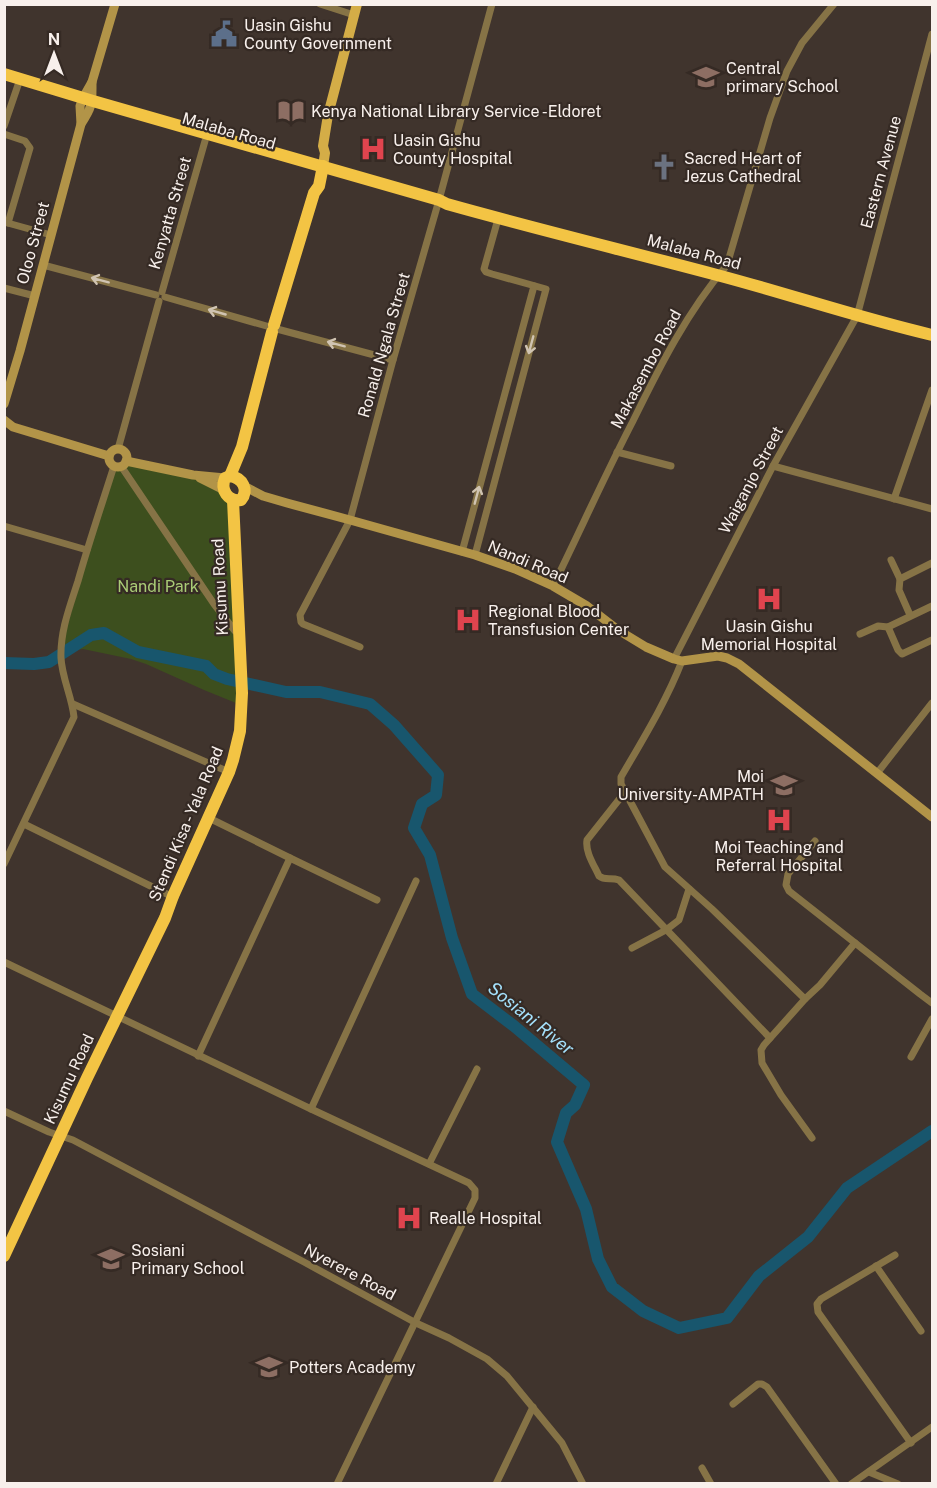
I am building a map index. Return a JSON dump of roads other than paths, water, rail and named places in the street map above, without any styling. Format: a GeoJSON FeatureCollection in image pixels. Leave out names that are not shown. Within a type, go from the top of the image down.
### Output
{"type":"FeatureCollection","features":[{"type":"Feature","properties":{"kind":"highway"},"geometry":{"type":"LineString","coordinates":[[4,74],[87,103],[319,169]]}},
{"type":"Feature","properties":{"kind":"highway","name":"Malaba Road"},"geometry":{"type":"LineString","coordinates":[[4,82],[87,103],[205,141],[718,275],[857,316],[933,335]]}},
{"type":"Feature","properties":{"kind":"highway","name":"Stendi Kisa - Yala Road"},"geometry":{"type":"LineString","coordinates":[[165,918],[234,760],[240,731],[244,693],[244,615],[235,488],[242,447],[273,328],[314,193],[319,186],[319,169]]}},
{"type":"Feature","properties":{"kind":"highway","name":"Kisumu Road"},"geometry":{"type":"LineString","coordinates":[[235,488],[239,632],[243,673]]}},
{"type":"Feature","properties":{"kind":"highway"},"geometry":{"type":"LineString","coordinates":[[175,898],[213,820],[236,765],[243,727],[244,693]]}},
{"type":"Feature","properties":{"kind":"highway","name":"Kisumu Road"},"geometry":{"type":"LineString","coordinates":[[5,1256],[60,1135],[165,918]]}},
{"type":"Feature","properties":{"kind":"main road"},"geometry":{"type":"LineString","coordinates":[[319,169],[319,152],[323,146],[328,115],[355,10]]}},
{"type":"Feature","properties":{"kind":"street","name":"Oloo Street"},"geometry":{"type":"LineString","coordinates":[[4,404],[115,4]]}},
{"type":"Feature","properties":{"kind":"street"},"geometry":{"type":"LineString","coordinates":[[320,4],[355,10]]}},
{"type":"Feature","properties":{"kind":"street","name":"Ronald Ngala Street"},"geometry":{"type":"LineString","coordinates":[[360,647],[303,624],[300,619],[301,612],[350,520],[393,360],[441,203],[492,4]]}},
{"type":"Feature","properties":{"kind":"street","name":"Makasembo Road"},"geometry":{"type":"LineString","coordinates":[[553,586],[672,344],[684,323],[727,265],[770,118],[787,71],[802,43],[834,4]]}},
{"type":"Feature","properties":{"kind":"street","name":"Eastern Avenue"},"geometry":{"type":"LineString","coordinates":[[857,316],[933,34]]}},
{"type":"Feature","properties":{"kind":"street"},"geometry":{"type":"LineString","coordinates":[[4,126],[18,85]]}},
{"type":"Feature","properties":{"kind":"street"},"geometry":{"type":"LineString","coordinates":[[4,134],[25,141],[30,148],[6,223],[51,235]]}},
{"type":"Feature","properties":{"kind":"street","name":"Kenyatta Street"},"geometry":{"type":"LineString","coordinates":[[118,449],[205,141]]}},
{"type":"Feature","properties":{"kind":"street"},"geometry":{"type":"LineString","coordinates":[[475,555],[546,289],[486,272],[484,269],[498,219]]}},
{"type":"Feature","properties":{"kind":"street"},"geometry":{"type":"LineString","coordinates":[[43,265],[393,360]]}},
{"type":"Feature","properties":{"kind":"street"},"geometry":{"type":"LineString","coordinates":[[462,552],[534,286]]}},
{"type":"Feature","properties":{"kind":"street"},"geometry":{"type":"LineString","coordinates":[[4,288],[35,296]]}},
{"type":"Feature","properties":{"kind":"street","name":"Waiganjo Street"},"geometry":{"type":"LineString","coordinates":[[625,792],[621,784],[621,777],[674,681],[678,660],[772,466],[857,316]]}},
{"type":"Feature","properties":{"kind":"street"},"geometry":{"type":"LineString","coordinates":[[894,499],[933,390]]}},
{"type":"Feature","properties":{"kind":"street"},"geometry":{"type":"LineString","coordinates":[[4,420],[13,427],[109,456]]}},
{"type":"Feature","properties":{"kind":"street"},"geometry":{"type":"LineString","coordinates":[[4,864],[74,717],[61,660],[62,640],[87,550],[121,464],[126,453],[118,449],[113,450],[109,456],[110,462],[121,464],[214,604],[235,631],[239,632]]}},
{"type":"Feature","properties":{"kind":"street"},"geometry":{"type":"LineString","coordinates":[[617,452],[671,466]]}},
{"type":"Feature","properties":{"kind":"street","name":"Nandi Road"},"geometry":{"type":"LineString","coordinates":[[121,464],[193,475],[475,555],[515,569],[553,586],[646,647],[678,660]]}},
{"type":"Feature","properties":{"kind":"street"},"geometry":{"type":"LineString","coordinates":[[772,466],[933,509]]}},
{"type":"Feature","properties":{"kind":"street"},"geometry":{"type":"LineString","coordinates":[[4,526],[87,550]]}},
{"type":"Feature","properties":{"kind":"street"},"geometry":{"type":"LineString","coordinates":[[891,560],[900,579],[899,590],[910,615]]}},
{"type":"Feature","properties":{"kind":"street"},"geometry":{"type":"LineString","coordinates":[[900,579],[933,563]]}},
{"type":"Feature","properties":{"kind":"street"},"geometry":{"type":"LineString","coordinates":[[860,634],[878,626],[888,627],[933,606]]}},
{"type":"Feature","properties":{"kind":"street"},"geometry":{"type":"LineString","coordinates":[[888,627],[902,654],[933,640]]}},
{"type":"Feature","properties":{"kind":"street"},"geometry":{"type":"LineString","coordinates":[[678,660],[718,656],[739,664],[933,817]]}},
{"type":"Feature","properties":{"kind":"street"},"geometry":{"type":"LineString","coordinates":[[878,772],[933,703]]}},
{"type":"Feature","properties":{"kind":"street"},"geometry":{"type":"LineString","coordinates":[[72,704],[229,772]]}},
{"type":"Feature","properties":{"kind":"street"},"geometry":{"type":"LineString","coordinates":[[770,1038],[619,880],[599,876],[585,843],[625,792],[662,864],[805,999]]}},
{"type":"Feature","properties":{"kind":"street"},"geometry":{"type":"LineString","coordinates":[[213,820],[377,900]]}},
{"type":"Feature","properties":{"kind":"street"},"geometry":{"type":"LineString","coordinates":[[24,824],[175,898]]}},
{"type":"Feature","properties":{"kind":"street"},"geometry":{"type":"LineString","coordinates":[[815,841],[788,873],[786,885],[789,891],[933,1003]]}},
{"type":"Feature","properties":{"kind":"street"},"geometry":{"type":"LineString","coordinates":[[198,1056],[290,858]]}},
{"type":"Feature","properties":{"kind":"street"},"geometry":{"type":"LineString","coordinates":[[311,1109],[416,881]]}},
{"type":"Feature","properties":{"kind":"street"},"geometry":{"type":"LineString","coordinates":[[632,948],[666,930],[679,920],[688,889]]}},
{"type":"Feature","properties":{"kind":"street"},"geometry":{"type":"LineString","coordinates":[[812,1138],[781,1095],[762,1063],[761,1050],[855,943]]}},
{"type":"Feature","properties":{"kind":"street"},"geometry":{"type":"LineString","coordinates":[[4,963],[469,1183],[475,1190],[475,1198],[338,1484]]}},
{"type":"Feature","properties":{"kind":"street"},"geometry":{"type":"LineString","coordinates":[[911,1057],[933,1019]]}},
{"type":"Feature","properties":{"kind":"street"},"geometry":{"type":"LineString","coordinates":[[429,1164],[477,1069]]}},
{"type":"Feature","properties":{"kind":"street","name":"Nyerere Road"},"geometry":{"type":"LineString","coordinates":[[4,1111],[83,1146],[487,1359],[507,1376],[562,1443],[583,1484]]}},
{"type":"Feature","properties":{"kind":"street"},"geometry":{"type":"LineString","coordinates":[[895,1255],[820,1299],[817,1304],[818,1312],[911,1443]]}},
{"type":"Feature","properties":{"kind":"street"},"geometry":{"type":"LineString","coordinates":[[876,1266],[921,1331]]}},
{"type":"Feature","properties":{"kind":"street"},"geometry":{"type":"LineString","coordinates":[[733,1404],[758,1384],[767,1387],[836,1484]]}},
{"type":"Feature","properties":{"kind":"street"},"geometry":{"type":"LineString","coordinates":[[496,1484],[533,1407]]}},
{"type":"Feature","properties":{"kind":"street"},"geometry":{"type":"LineString","coordinates":[[851,1484],[933,1427]]}},
{"type":"Feature","properties":{"kind":"street"},"geometry":{"type":"LineString","coordinates":[[702,1468],[711,1484]]}},
{"type":"Feature","properties":{"kind":"street"},"geometry":{"type":"LineString","coordinates":[[869,1472],[898,1484]]}},
{"type":"Feature","properties":{"kind":"waterway","name":"Sosiani River"},"geometry":{"type":"LineString","coordinates":[[4,663],[49,662],[91,635],[104,633],[138,652],[206,666],[214,674],[227,679],[286,692],[320,692],[370,704],[394,725],[438,775],[436,795],[422,804],[414,828],[430,855],[452,938],[472,994],[584,1085],[575,1105],[566,1113],[557,1142],[586,1209],[598,1259],[612,1287],[643,1311],[679,1328],[727,1318],[759,1276],[808,1237],[847,1188],[932,1131]]}},
{"type":"Feature","properties":{"kind":"place","name":"Uasin Gishu County Government"},"geometry":{"type":"Point","coordinates":[224,34]}},
{"type":"Feature","properties":{"kind":"place","name":"Central primary School"},"geometry":{"type":"Point","coordinates":[706,77]}},
{"type":"Feature","properties":{"kind":"place","name":"Kenya National Library Service -Eldoret"},"geometry":{"type":"Point","coordinates":[291,111]}},
{"type":"Feature","properties":{"kind":"place","name":"Uasin Gishu County Hospital"},"geometry":{"type":"Point","coordinates":[373,149]}},
{"type":"Feature","properties":{"kind":"place","name":"Sacred Heart of Jezus Cathedral"},"geometry":{"type":"Point","coordinates":[664,167]}},
{"type":"Feature","properties":{"kind":"place","name":"Uasin Gishu Memorial Hospital"},"geometry":{"type":"Point","coordinates":[769,599]}},
{"type":"Feature","properties":{"kind":"place","name":"Regional Blood Transfusion Center"},"geometry":{"type":"Point","coordinates":[468,620]}},
{"type":"Feature","properties":{"kind":"place","name":"Moi University-AMPATH"},"geometry":{"type":"Point","coordinates":[784,785]}},
{"type":"Feature","properties":{"kind":"place","name":"Moi Teaching and Referral Hospital"},"geometry":{"type":"Point","coordinates":[779,820]}},
{"type":"Feature","properties":{"kind":"place","name":"Realle Hospital"},"geometry":{"type":"Point","coordinates":[409,1218]}},
{"type":"Feature","properties":{"kind":"place","name":"Sosiani Primary School"},"geometry":{"type":"Point","coordinates":[111,1259]}},
{"type":"Feature","properties":{"kind":"place","name":"Potters Academy"},"geometry":{"type":"Point","coordinates":[269,1367]}},
{"type":"Feature","properties":{"kind":"park label","name":"Nandi Park"},"geometry":{"type":"Point","coordinates":[158,586]}}]}
